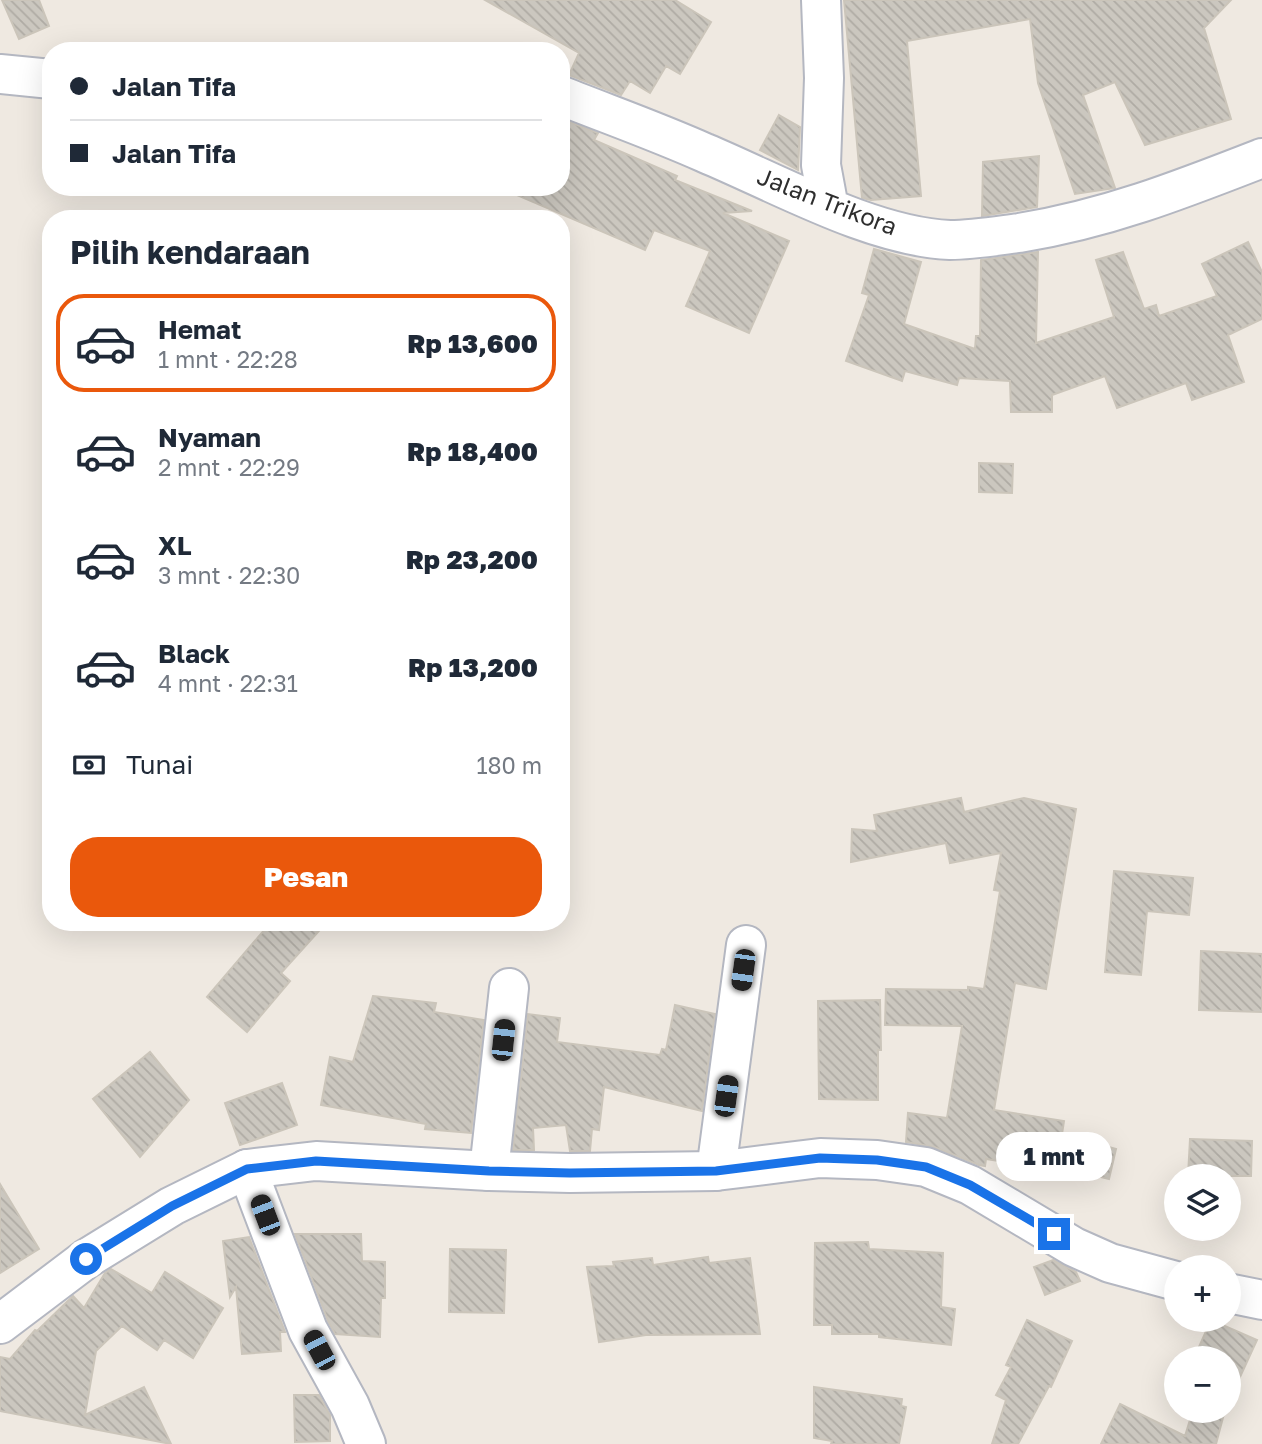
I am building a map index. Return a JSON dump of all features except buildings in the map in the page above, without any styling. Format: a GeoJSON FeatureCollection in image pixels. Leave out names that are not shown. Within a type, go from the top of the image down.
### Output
{"type":"FeatureCollection","features":[{"type":"Feature","properties":{"kind":"street"},"geometry":{"type":"LineString","coordinates":[[821,0],[824,78],[821,165],[829,208]]}},
{"type":"Feature","properties":{"kind":"street"},"geometry":{"type":"LineString","coordinates":[[0,74],[42,78]]}},
{"type":"Feature","properties":{"kind":"street","name":"Jalan Trikora"},"geometry":{"type":"LineString","coordinates":[[570,99],[703,152],[829,208],[897,232],[950,240],[1064,226],[1146,203],[1262,158]]}},
{"type":"Feature","properties":{"kind":"street"},"geometry":{"type":"LineString","coordinates":[[716,1171],[746,945]]}},
{"type":"Feature","properties":{"kind":"street"},"geometry":{"type":"LineString","coordinates":[[489,1171],[509,988]]}},
{"type":"Feature","properties":{"kind":"street"},"geometry":{"type":"LineString","coordinates":[[0,1324],[86,1259],[172,1206],[247,1169],[316,1161],[570,1173],[716,1171],[820,1158],[877,1160],[926,1167],[970,1185],[1074,1247],[1110,1263],[1164,1278]]}},
{"type":"Feature","properties":{"kind":"street"},"geometry":{"type":"LineString","coordinates":[[247,1169],[308,1330],[350,1406],[366,1444]]}},
{"type":"Feature","properties":{"kind":"street"},"geometry":{"type":"LineString","coordinates":[[1241,1296],[1262,1300]]}},
{"type":"Feature","properties":{"kind":"route"},"geometry":{"type":"LineString","coordinates":[[86,1259],[172,1206],[247,1169],[316,1161],[570,1173],[716,1171],[820,1158],[877,1160],[926,1167],[970,1185],[1054,1234]]}}]}
